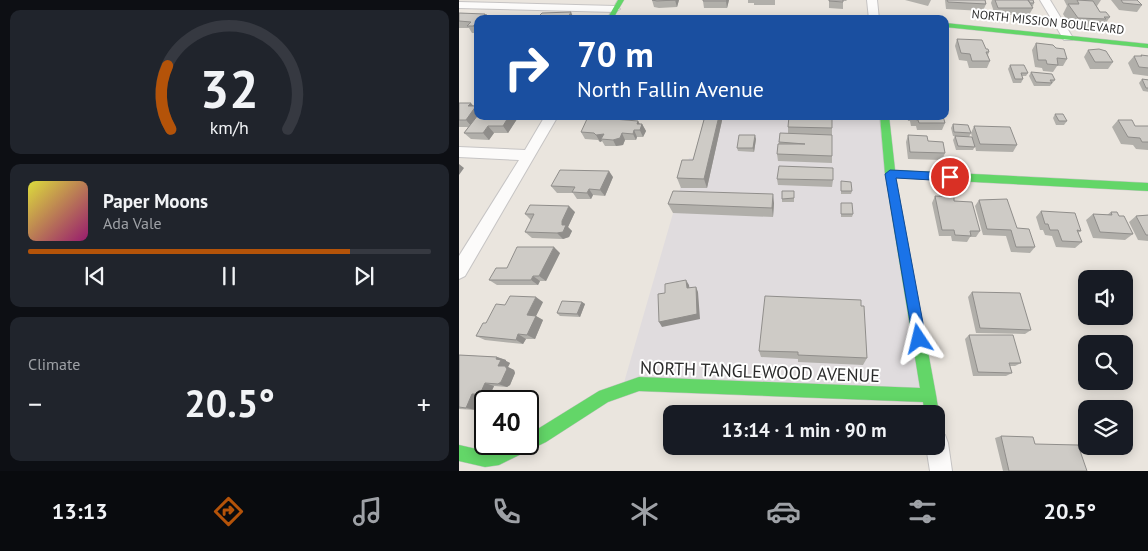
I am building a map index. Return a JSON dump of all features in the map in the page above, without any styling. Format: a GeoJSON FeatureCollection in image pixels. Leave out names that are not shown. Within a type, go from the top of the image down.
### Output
{"type":"FeatureCollection","features":[{"type":"Feature","properties":{"kind":"street"},"geometry":{"type":"LineString","coordinates":[[872,0],[874,15]]}},
{"type":"Feature","properties":{"kind":"street"},"geometry":{"type":"LineString","coordinates":[[1045,0],[1068,38]]}},
{"type":"Feature","properties":{"kind":"street"},"geometry":{"type":"LineString","coordinates":[[459,5],[615,13]]}},
{"type":"Feature","properties":{"kind":"street","name":"NORTH MISSION BOULEVARD"},"geometry":{"type":"LineString","coordinates":[[949,26],[1148,46]]}},
{"type":"Feature","properties":{"kind":"street"},"geometry":{"type":"LineString","coordinates":[[459,271],[550,120]]}},
{"type":"Feature","properties":{"kind":"street"},"geometry":{"type":"LineString","coordinates":[[885,120],[890,174],[931,405]]}},
{"type":"Feature","properties":{"kind":"street"},"geometry":{"type":"LineString","coordinates":[[459,152],[530,155]]}},
{"type":"Feature","properties":{"kind":"street"},"geometry":{"type":"LineString","coordinates":[[890,174],[1148,187]]}},
{"type":"Feature","properties":{"kind":"street","name":"NORTH TANGLEWOOD AVENUE"},"geometry":{"type":"LineString","coordinates":[[459,453],[490,459],[515,451],[538,439],[601,397],[623,386],[639,384],[929,395]]}},
{"type":"Feature","properties":{"kind":"street"},"geometry":{"type":"LineString","coordinates":[[939,455],[941,471]]}},
{"type":"Feature","properties":{"kind":"shaded area"},"geometry":{"type":"Polygon","coordinates":[[[707,120],[885,120],[929,395],[623,386],[689,158],[698,158],[707,120]]]}},
{"type":"Feature","properties":{"kind":"building"},"geometry":{"type":"Polygon","coordinates":[[[703,0],[727,0],[703,1],[703,0]]]}},
{"type":"Feature","properties":{"kind":"building"},"geometry":{"type":"Polygon","coordinates":[[[843,0],[843,2],[829,1],[843,0]]]}},
{"type":"Feature","properties":{"kind":"building"},"geometry":{"type":"Polygon","coordinates":[[[947,0],[985,0],[986,4],[948,2],[947,0]]]}},
{"type":"Feature","properties":{"kind":"building"},"geometry":{"type":"Polygon","coordinates":[[[995,0],[1028,0],[1033,8],[998,8],[995,0]]]}},
{"type":"Feature","properties":{"kind":"building"},"geometry":{"type":"Polygon","coordinates":[[[1077,0],[1093,1],[1100,12],[1106,12],[1110,17],[1104,17],[1106,19],[1078,18],[1068,4],[1079,4],[1077,0]]]}},
{"type":"Feature","properties":{"kind":"building"},"geometry":{"type":"Polygon","coordinates":[[[1121,0],[1137,0],[1142,5],[1123,3],[1121,0]]]}},
{"type":"Feature","properties":{"kind":"building"},"geometry":{"type":"Polygon","coordinates":[[[571,12],[569,15],[540,15],[542,13],[571,12]]]}},
{"type":"Feature","properties":{"kind":"building"},"geometry":{"type":"Polygon","coordinates":[[[459,13],[485,14],[474,15],[473,26],[467,26],[471,22],[459,21],[459,13]]]}},
{"type":"Feature","properties":{"kind":"building"},"geometry":{"type":"Polygon","coordinates":[[[957,39],[982,40],[986,49],[988,49],[989,52],[986,52],[990,61],[972,61],[970,54],[961,53],[957,39]]]}},
{"type":"Feature","properties":{"kind":"building"},"geometry":{"type":"Polygon","coordinates":[[[1036,43],[1053,45],[1056,48],[1064,49],[1067,59],[1057,58],[1058,65],[1047,64],[1046,60],[1038,60],[1036,43]]]}},
{"type":"Feature","properties":{"kind":"building"},"geometry":{"type":"Polygon","coordinates":[[[1099,49],[1106,51],[1113,62],[1095,62],[1088,50],[1099,49]]]}},
{"type":"Feature","properties":{"kind":"building"},"geometry":{"type":"Polygon","coordinates":[[[1134,56],[1149,56],[1149,68],[1139,67],[1134,56]]]}},
{"type":"Feature","properties":{"kind":"building"},"geometry":{"type":"Polygon","coordinates":[[[1010,65],[1024,65],[1028,73],[1021,73],[1023,79],[1015,79],[1010,65]]]}},
{"type":"Feature","properties":{"kind":"building"},"geometry":{"type":"Polygon","coordinates":[[[1031,72],[1052,74],[1055,80],[1050,80],[1052,83],[1036,82],[1031,72]]]}},
{"type":"Feature","properties":{"kind":"building"},"geometry":{"type":"Polygon","coordinates":[[[1142,79],[1149,80],[1149,88],[1146,88],[1142,79]]]}},
{"type":"Feature","properties":{"kind":"building"},"geometry":{"type":"Polygon","coordinates":[[[459,103],[471,103],[468,106],[474,106],[474,109],[466,120],[459,120],[459,103]]]}},
{"type":"Feature","properties":{"kind":"building"},"geometry":{"type":"Polygon","coordinates":[[[1055,114],[1063,114],[1067,121],[1059,121],[1055,114]]]}},
{"type":"Feature","properties":{"kind":"building"},"geometry":{"type":"Polygon","coordinates":[[[474,120],[507,120],[503,126],[488,126],[483,133],[464,133],[474,120]]]}},
{"type":"Feature","properties":{"kind":"building"},"geometry":{"type":"Polygon","coordinates":[[[587,120],[626,120],[638,121],[637,124],[642,124],[640,130],[634,130],[633,134],[622,133],[620,138],[613,140],[601,139],[604,134],[596,135],[594,133],[581,132],[587,120]]]}},
{"type":"Feature","properties":{"kind":"building"},"geometry":{"type":"Polygon","coordinates":[[[704,120],[718,120],[704,179],[677,178],[682,160],[693,160],[704,120]]]}},
{"type":"Feature","properties":{"kind":"building"},"geometry":{"type":"Polygon","coordinates":[[[789,120],[832,120],[832,128],[788,127],[789,120]]]}},
{"type":"Feature","properties":{"kind":"building"},"geometry":{"type":"Polygon","coordinates":[[[918,120],[944,120],[945,123],[919,123],[918,120]]]}},
{"type":"Feature","properties":{"kind":"building"},"geometry":{"type":"Polygon","coordinates":[[[1118,120],[1132,120],[1135,126],[1149,126],[1149,142],[1142,142],[1140,138],[1128,137],[1118,120]]]}},
{"type":"Feature","properties":{"kind":"building"},"geometry":{"type":"Polygon","coordinates":[[[953,124],[968,125],[971,133],[954,132],[953,124]]]}},
{"type":"Feature","properties":{"kind":"building"},"geometry":{"type":"Polygon","coordinates":[[[974,126],[1010,127],[1017,145],[980,144],[974,126]]]}},
{"type":"Feature","properties":{"kind":"building"},"geometry":{"type":"Polygon","coordinates":[[[780,133],[832,135],[832,156],[777,154],[778,144],[805,144],[779,142],[780,133]]]}},
{"type":"Feature","properties":{"kind":"building"},"geometry":{"type":"Polygon","coordinates":[[[739,135],[755,135],[753,148],[737,148],[739,135]]]}},
{"type":"Feature","properties":{"kind":"building"},"geometry":{"type":"Polygon","coordinates":[[[908,135],[927,136],[928,141],[943,142],[945,153],[910,152],[908,135]]]}},
{"type":"Feature","properties":{"kind":"building"},"geometry":{"type":"Polygon","coordinates":[[[955,136],[972,137],[975,147],[958,146],[955,136]]]}},
{"type":"Feature","properties":{"kind":"building"},"geometry":{"type":"Polygon","coordinates":[[[779,166],[833,168],[833,180],[777,179],[779,166]]]}},
{"type":"Feature","properties":{"kind":"building"},"geometry":{"type":"Polygon","coordinates":[[[560,170],[609,171],[600,190],[589,189],[587,193],[572,192],[575,187],[551,186],[560,170]]]}},
{"type":"Feature","properties":{"kind":"building"},"geometry":{"type":"Polygon","coordinates":[[[841,181],[851,182],[852,191],[841,191],[841,181]]]}},
{"type":"Feature","properties":{"kind":"building"},"geometry":{"type":"Polygon","coordinates":[[[673,191],[773,194],[772,208],[668,204],[673,191]]]}},
{"type":"Feature","properties":{"kind":"building"},"geometry":{"type":"Polygon","coordinates":[[[782,191],[794,191],[794,198],[782,199],[782,191]]]}},
{"type":"Feature","properties":{"kind":"building"},"geometry":{"type":"Polygon","coordinates":[[[935,196],[954,197],[954,201],[972,202],[980,231],[970,231],[971,236],[955,235],[954,230],[942,230],[935,196]]]}},
{"type":"Feature","properties":{"kind":"building"},"geometry":{"type":"Polygon","coordinates":[[[1007,199],[1017,228],[1029,229],[1035,247],[1016,247],[1011,230],[987,229],[979,200],[1007,199]]]}},
{"type":"Feature","properties":{"kind":"building"},"geometry":{"type":"Polygon","coordinates":[[[841,203],[852,203],[853,214],[841,214],[841,203]]]}},
{"type":"Feature","properties":{"kind":"building"},"geometry":{"type":"Polygon","coordinates":[[[530,205],[569,206],[562,221],[562,225],[566,225],[563,232],[525,232],[534,214],[525,214],[530,205]]]}},
{"type":"Feature","properties":{"kind":"building"},"geometry":{"type":"Polygon","coordinates":[[[1041,211],[1075,213],[1081,231],[1077,230],[1082,242],[1062,241],[1058,230],[1050,230],[1048,224],[1045,224],[1041,211]]]}},
{"type":"Feature","properties":{"kind":"building"},"geometry":{"type":"Polygon","coordinates":[[[1111,212],[1117,212],[1119,216],[1124,216],[1133,234],[1100,232],[1093,214],[1112,215],[1111,212]]]}},
{"type":"Feature","properties":{"kind":"building"},"geometry":{"type":"Polygon","coordinates":[[[1149,215],[1149,235],[1146,235],[1136,216],[1149,215]]]}},
{"type":"Feature","properties":{"kind":"building"},"geometry":{"type":"Polygon","coordinates":[[[517,247],[554,247],[539,276],[533,276],[531,280],[489,280],[496,268],[507,268],[517,247]]]}},
{"type":"Feature","properties":{"kind":"building"},"geometry":{"type":"Polygon","coordinates":[[[686,280],[687,288],[696,287],[697,314],[659,322],[658,294],[665,293],[665,284],[686,280]]]}},
{"type":"Feature","properties":{"kind":"building"},"geometry":{"type":"Polygon","coordinates":[[[972,292],[1020,293],[1031,330],[980,328],[972,292]]]}},
{"type":"Feature","properties":{"kind":"building"},"geometry":{"type":"Polygon","coordinates":[[[510,296],[536,297],[527,315],[536,316],[527,335],[518,334],[516,340],[476,336],[483,323],[486,323],[496,304],[505,305],[510,296]]]}},
{"type":"Feature","properties":{"kind":"building"},"geometry":{"type":"Polygon","coordinates":[[[765,296],[861,300],[861,306],[864,306],[867,358],[798,355],[798,352],[759,351],[765,296]]]}},
{"type":"Feature","properties":{"kind":"building"},"geometry":{"type":"Polygon","coordinates":[[[562,301],[582,302],[577,314],[557,313],[562,301]]]}},
{"type":"Feature","properties":{"kind":"building"},"geometry":{"type":"Polygon","coordinates":[[[969,335],[1013,335],[1021,363],[1009,363],[1012,373],[978,372],[969,335]]]}},
{"type":"Feature","properties":{"kind":"building"},"geometry":{"type":"Polygon","coordinates":[[[459,355],[497,357],[496,359],[501,360],[498,366],[505,366],[507,369],[501,382],[498,384],[485,383],[482,390],[474,390],[474,394],[472,394],[466,408],[459,407],[459,355]]]}},
{"type":"Feature","properties":{"kind":"building"},"geometry":{"type":"Polygon","coordinates":[[[1001,436],[1033,437],[1035,444],[1078,445],[1078,455],[1081,455],[1087,471],[1009,471],[1001,436]]]}},
{"type":"Feature","properties":{"kind":"traffic: fast"},"geometry":{"type":"LineString","coordinates":[[612,15],[621,0]]}},
{"type":"Feature","properties":{"kind":"traffic: fast"},"geometry":{"type":"LineString","coordinates":[[949,25],[1149,46]]}},
{"type":"Feature","properties":{"kind":"traffic: fast"},"geometry":{"type":"LineString","coordinates":[[884,120],[890,174],[930,405]]}},
{"type":"Feature","properties":{"kind":"traffic: fast"},"geometry":{"type":"LineString","coordinates":[[890,174],[1149,187]]}},
{"type":"Feature","properties":{"kind":"traffic: fast"},"geometry":{"type":"LineString","coordinates":[[459,453],[485,459],[499,457],[541,437],[604,396],[639,384],[929,395]]}},
{"type":"Feature","properties":{"kind":"route"},"geometry":{"type":"LineString","coordinates":[[919,339],[890,174],[950,177]]}}]}
